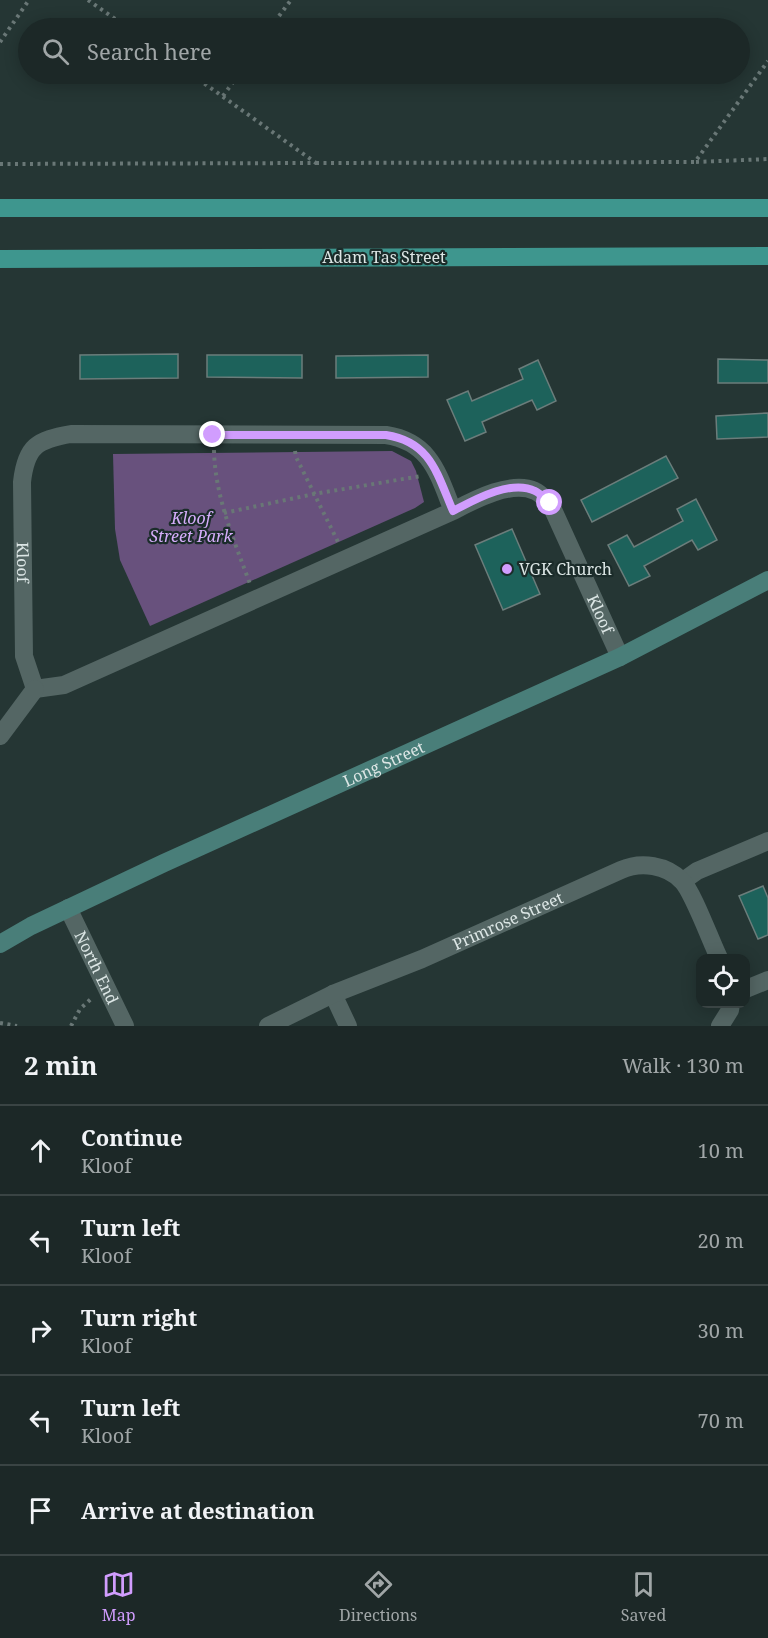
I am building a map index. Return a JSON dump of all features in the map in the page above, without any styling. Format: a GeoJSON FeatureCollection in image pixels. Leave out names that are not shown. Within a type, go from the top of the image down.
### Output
{"type":"FeatureCollection","features":[{"type":"Feature","properties":{"kind":"main road"},"geometry":{"type":"LineString","coordinates":[[0,208],[768,208]]}},
{"type":"Feature","properties":{"kind":"main road","name":"Adam Tas Street"},"geometry":{"type":"LineString","coordinates":[[0,259],[768,256]]}},
{"type":"Feature","properties":{"kind":"street","name":"Kloof"},"geometry":{"type":"LineString","coordinates":[[453,511],[425,454],[413,443],[403,438],[386,435],[71,434],[37,443],[28,455],[22,482],[24,657],[35,689],[64,685],[501,490],[520,487],[535,491],[550,503],[620,657]]}},
{"type":"Feature","properties":{"kind":"street","name":"Long Street"},"geometry":{"type":"LineString","coordinates":[[0,944],[68,908],[620,657],[768,580]]}},
{"type":"Feature","properties":{"kind":"street"},"geometry":{"type":"LineString","coordinates":[[0,736],[35,689]]}},
{"type":"Feature","properties":{"kind":"street"},"geometry":{"type":"LineString","coordinates":[[717,954],[683,881],[697,871],[768,841]]}},
{"type":"Feature","properties":{"kind":"street","name":"Primrose Street"},"geometry":{"type":"LineString","coordinates":[[268,1026],[333,994],[422,959],[628,867],[643,864],[662,867],[683,881]]}},
{"type":"Feature","properties":{"kind":"street","name":"North End"},"geometry":{"type":"LineString","coordinates":[[68,908],[125,1026]]}},
{"type":"Feature","properties":{"kind":"street"},"geometry":{"type":"LineString","coordinates":[[750,987],[768,980]]}},
{"type":"Feature","properties":{"kind":"street"},"geometry":{"type":"LineString","coordinates":[[333,994],[348,1026]]}},
{"type":"Feature","properties":{"kind":"street"},"geometry":{"type":"LineString","coordinates":[[720,1026],[730,1008]]}},
{"type":"Feature","properties":{"kind":"path"},"geometry":{"type":"LineString","coordinates":[[0,42],[29,0]]}},
{"type":"Feature","properties":{"kind":"path"},"geometry":{"type":"LineString","coordinates":[[88,0],[114,18]]}},
{"type":"Feature","properties":{"kind":"path"},"geometry":{"type":"LineString","coordinates":[[278,18],[291,0]]}},
{"type":"Feature","properties":{"kind":"path"},"geometry":{"type":"LineString","coordinates":[[696,162],[768,61]]}},
{"type":"Feature","properties":{"kind":"path"},"geometry":{"type":"LineString","coordinates":[[206,84],[316,163]]}},
{"type":"Feature","properties":{"kind":"path"},"geometry":{"type":"LineString","coordinates":[[223,96],[232,84]]}},
{"type":"Feature","properties":{"kind":"path"},"geometry":{"type":"LineString","coordinates":[[0,164],[696,162],[768,159]]}},
{"type":"Feature","properties":{"kind":"path"},"geometry":{"type":"LineString","coordinates":[[213,435],[214,463],[224,513],[256,598]]}},
{"type":"Feature","properties":{"kind":"path"},"geometry":{"type":"LineString","coordinates":[[293,436],[296,457],[347,558]]}},
{"type":"Feature","properties":{"kind":"path"},"geometry":{"type":"LineString","coordinates":[[224,513],[314,494],[425,476],[435,471]]}},
{"type":"Feature","properties":{"kind":"path"},"geometry":{"type":"LineString","coordinates":[[71,1026],[80,1010],[106,984]]}},
{"type":"Feature","properties":{"kind":"path"},"geometry":{"type":"LineString","coordinates":[[0,1023],[17,1026]]}},
{"type":"Feature","properties":{"kind":"green space","name":"Kloof Street Park"},"geometry":{"type":"Polygon","coordinates":[[[392,451],[411,461],[424,502],[150,626],[120,560],[115,529],[113,454],[392,451]]]}},
{"type":"Feature","properties":{"kind":"building"},"geometry":{"type":"Polygon","coordinates":[[[178,354],[178,378],[80,379],[80,355],[178,354]]]}},
{"type":"Feature","properties":{"kind":"building"},"geometry":{"type":"Polygon","coordinates":[[[207,355],[302,355],[302,378],[207,377],[207,355]]]}},
{"type":"Feature","properties":{"kind":"building"},"geometry":{"type":"Polygon","coordinates":[[[428,355],[428,377],[336,378],[336,356],[428,355]]]}},
{"type":"Feature","properties":{"kind":"building"},"geometry":{"type":"Polygon","coordinates":[[[718,359],[768,360],[768,383],[718,383],[718,359]]]}},
{"type":"Feature","properties":{"kind":"building"},"geometry":{"type":"Polygon","coordinates":[[[538,360],[556,401],[537,410],[532,400],[482,422],[486,432],[465,441],[447,400],[468,391],[472,401],[523,379],[519,369],[538,360]]]}},
{"type":"Feature","properties":{"kind":"building"},"geometry":{"type":"Polygon","coordinates":[[[768,413],[768,437],[717,439],[716,416],[768,413]]]}},
{"type":"Feature","properties":{"kind":"building"},"geometry":{"type":"Polygon","coordinates":[[[666,456],[678,478],[592,522],[581,500],[666,456]]]}},
{"type":"Feature","properties":{"kind":"building"},"geometry":{"type":"Polygon","coordinates":[[[696,499],[717,540],[698,550],[692,540],[644,566],[650,576],[629,586],[608,545],[627,535],[634,547],[683,521],[677,509],[696,499]]]}},
{"type":"Feature","properties":{"kind":"building","name":"VGK Church"},"geometry":{"type":"Polygon","coordinates":[[[512,529],[540,594],[503,610],[475,545],[512,529]]]}},
{"type":"Feature","properties":{"kind":"building"},"geometry":{"type":"Polygon","coordinates":[[[763,886],[768,898],[768,935],[758,939],[739,896],[763,886]]]}},
{"type":"Feature","properties":{"kind":"place","name":"VGK Church"},"geometry":{"type":"Point","coordinates":[507,569]}},
{"type":"Feature","properties":{"kind":"route"},"geometry":{"type":"LineString","coordinates":[[213,435],[386,435],[403,438],[413,443],[425,454],[453,511],[501,490],[520,487],[535,491],[550,503]]}}]}
